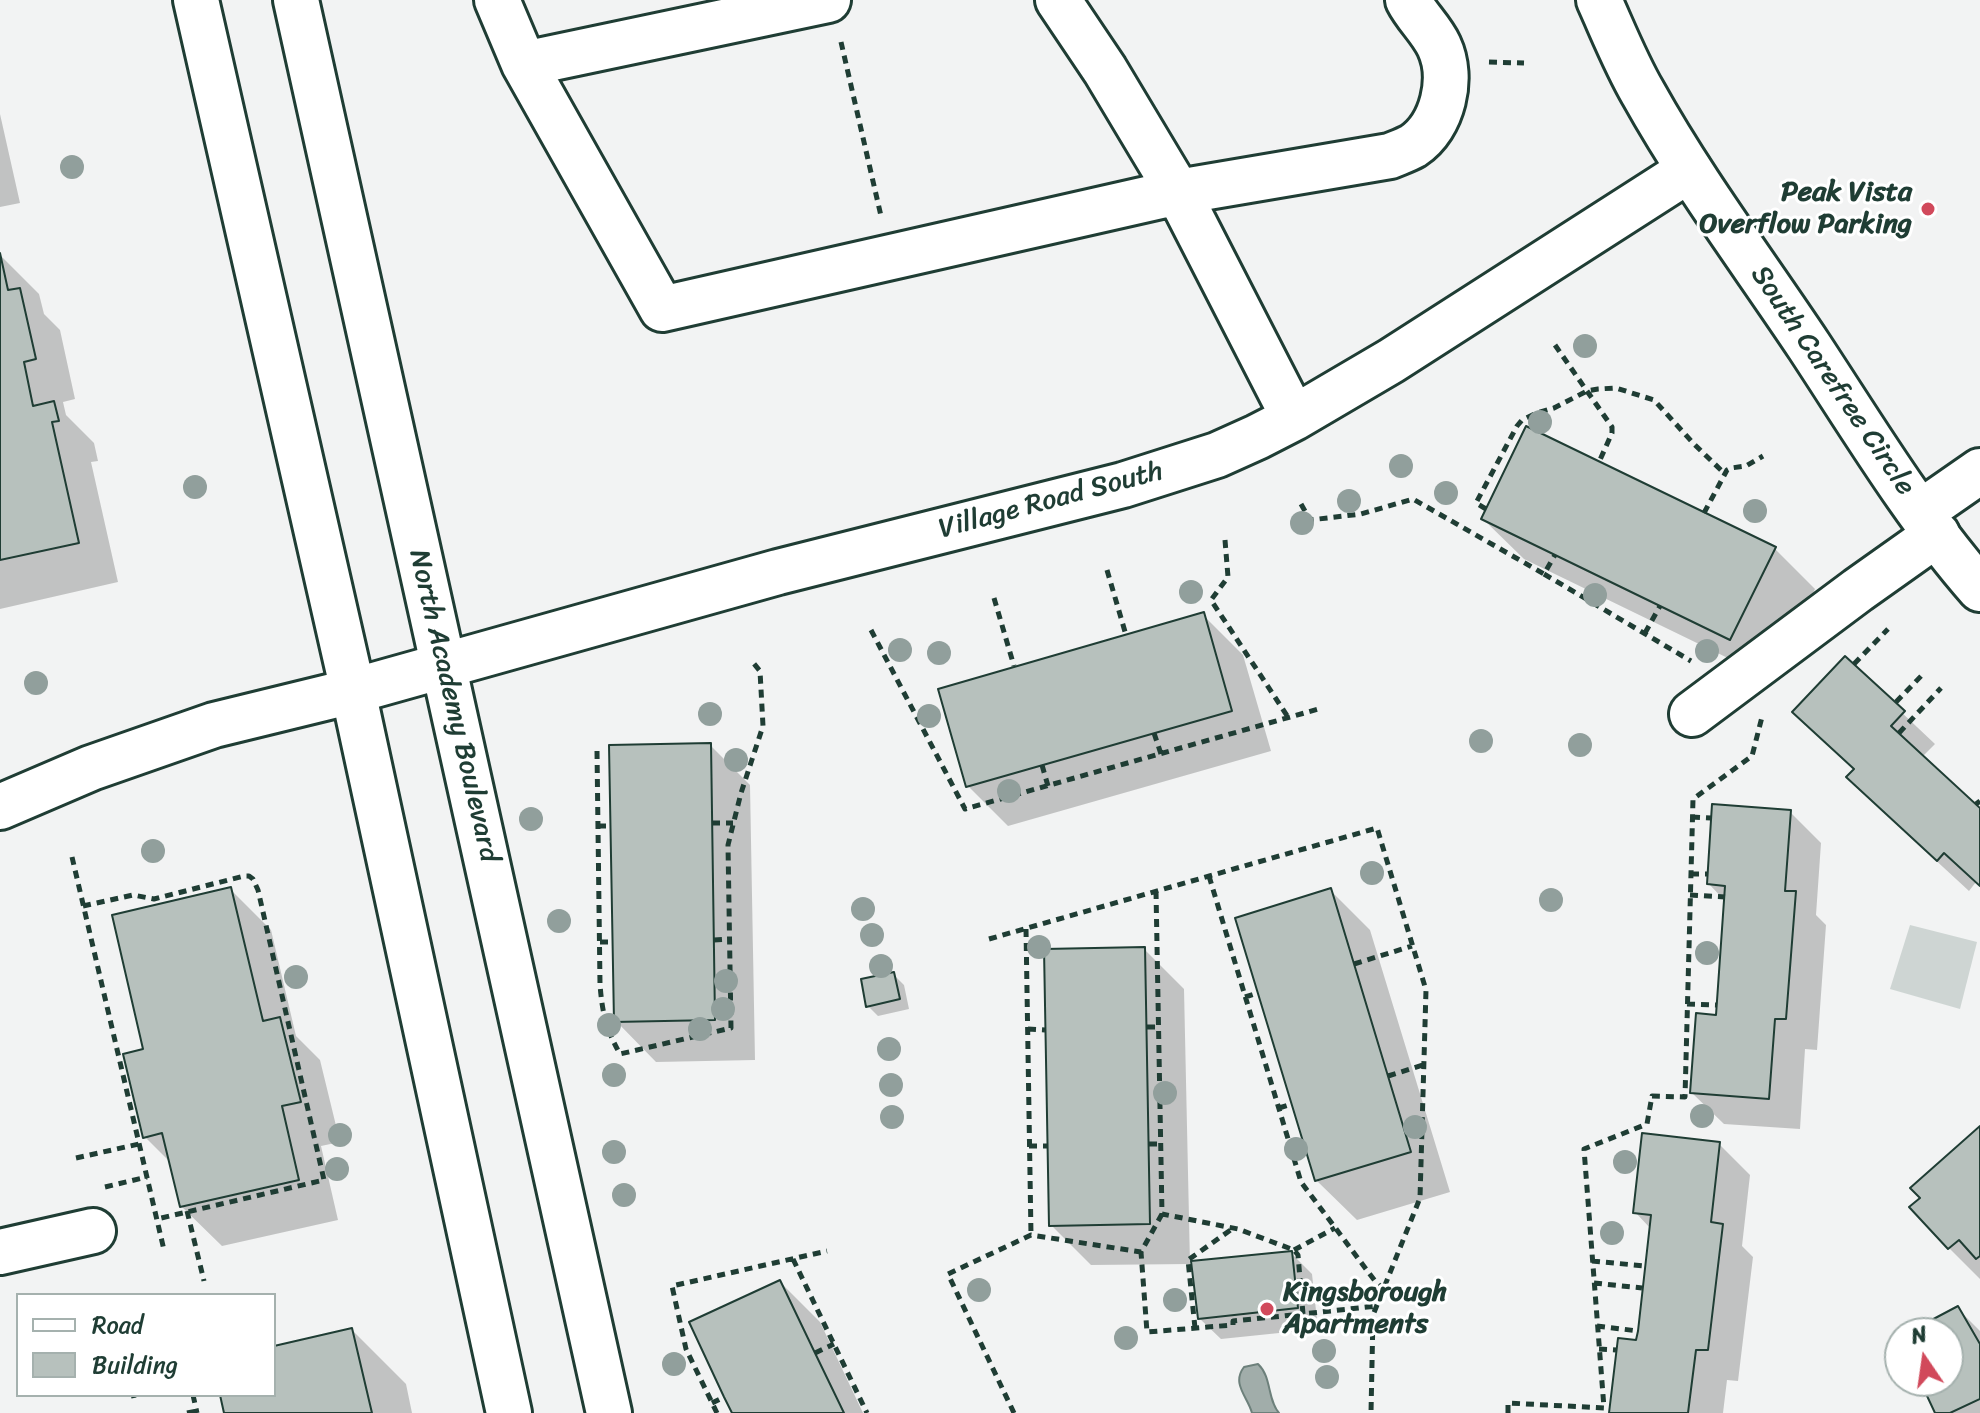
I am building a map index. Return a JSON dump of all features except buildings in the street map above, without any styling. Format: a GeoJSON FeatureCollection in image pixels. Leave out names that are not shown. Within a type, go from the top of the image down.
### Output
{"type":"FeatureCollection","features":[{"type":"Feature","properties":{"kind":"main road"},"geometry":{"type":"LineString","coordinates":[[196,0],[353,691],[509,1413]]}},
{"type":"Feature","properties":{"kind":"main road","name":"North Academy Boulevard"},"geometry":{"type":"LineString","coordinates":[[296,0],[609,1413]]}},
{"type":"Feature","properties":{"kind":"main road"},"geometry":{"type":"LineString","coordinates":[[497,0],[524,64],[662,309],[1178,192],[1390,156],[1413,146],[1432,128],[1446,83],[1439,47],[1408,0]]}},
{"type":"Feature","properties":{"kind":"main road"},"geometry":{"type":"LineString","coordinates":[[1058,0],[1105,70],[1178,192],[1294,418]]}},
{"type":"Feature","properties":{"kind":"main road","name":"South Carefree Circle"},"geometry":{"type":"LineString","coordinates":[[1599,0],[1642,93],[1689,170],[1929,523],[1980,589]]}},
{"type":"Feature","properties":{"kind":"main road"},"geometry":{"type":"LineString","coordinates":[[524,64],[833,14]]}},
{"type":"Feature","properties":{"kind":"main road","name":"Village Road South"},"geometry":{"type":"LineString","coordinates":[[0,807],[91,768],[227,721],[353,691],[778,572],[1123,485],[1217,455],[1294,418],[1391,361],[1689,170]]}},
{"type":"Feature","properties":{"kind":"main road"},"geometry":{"type":"LineString","coordinates":[[1692,714],[1858,590],[1980,471]]}},
{"type":"Feature","properties":{"kind":"main road"},"geometry":{"type":"LineString","coordinates":[[0,1252],[95,1210]]}},
{"type":"Feature","properties":{"kind":"path"},"geometry":{"type":"LineString","coordinates":[[833,14],[883,225]]}},
{"type":"Feature","properties":{"kind":"path"},"geometry":{"type":"LineString","coordinates":[[1485,62],[1524,63]]}},
{"type":"Feature","properties":{"kind":"path"},"geometry":{"type":"LineString","coordinates":[[1555,345],[1612,427],[1599,462]]}},
{"type":"Feature","properties":{"kind":"path"},"geometry":{"type":"LineString","coordinates":[[1486,509],[1476,503],[1522,420],[1598,389],[1616,388],[1654,400],[1724,473]]}},
{"type":"Feature","properties":{"kind":"path"},"geometry":{"type":"LineString","coordinates":[[1704,513],[1724,473],[1763,456]]}},
{"type":"Feature","properties":{"kind":"path"},"geometry":{"type":"LineString","coordinates":[[1301,504],[1310,520],[1361,514],[1413,499],[1694,662]]}},
{"type":"Feature","properties":{"kind":"path"},"geometry":{"type":"LineString","coordinates":[[1225,540],[1228,577],[1211,600],[1288,717]]}},
{"type":"Feature","properties":{"kind":"path"},"geometry":{"type":"LineString","coordinates":[[1544,574],[1555,555]]}},
{"type":"Feature","properties":{"kind":"path"},"geometry":{"type":"LineString","coordinates":[[1107,570],[1126,635]]}},
{"type":"Feature","properties":{"kind":"path"},"geometry":{"type":"LineString","coordinates":[[994,598],[1014,666]]}},
{"type":"Feature","properties":{"kind":"path"},"geometry":{"type":"LineString","coordinates":[[1644,633],[1660,606]]}},
{"type":"Feature","properties":{"kind":"path"},"geometry":{"type":"LineString","coordinates":[[1854,664],[1888,629]]}},
{"type":"Feature","properties":{"kind":"path"},"geometry":{"type":"LineString","coordinates":[[871,630],[965,809],[1322,708]]}},
{"type":"Feature","properties":{"kind":"path"},"geometry":{"type":"LineString","coordinates":[[597,751],[602,1012],[611,1038],[620,1054],[731,1028],[728,845],[763,726],[760,671],[751,660]]}},
{"type":"Feature","properties":{"kind":"path"},"geometry":{"type":"LineString","coordinates":[[1896,702],[1925,672]]}},
{"type":"Feature","properties":{"kind":"path"},"geometry":{"type":"LineString","coordinates":[[1899,733],[1941,688]]}},
{"type":"Feature","properties":{"kind":"path"},"geometry":{"type":"LineString","coordinates":[[1508,1413],[1508,1403],[1604,1408],[1584,1149],[1647,1124],[1652,1096],[1685,1097],[1693,799],[1752,756],[1763,711]]}},
{"type":"Feature","properties":{"kind":"path"},"geometry":{"type":"LineString","coordinates":[[1154,733],[1161,754]]}},
{"type":"Feature","properties":{"kind":"path"},"geometry":{"type":"LineString","coordinates":[[1042,765],[1048,786]]}},
{"type":"Feature","properties":{"kind":"path"},"geometry":{"type":"LineString","coordinates":[[1692,817],[1711,818]]}},
{"type":"Feature","properties":{"kind":"path"},"geometry":{"type":"LineString","coordinates":[[712,823],[733,823]]}},
{"type":"Feature","properties":{"kind":"path"},"geometry":{"type":"LineString","coordinates":[[598,826],[611,826]]}},
{"type":"Feature","properties":{"kind":"path"},"geometry":{"type":"LineString","coordinates":[[989,939],[1377,828],[1426,990],[1420,1198],[1373,1315],[1371,1413]]}},
{"type":"Feature","properties":{"kind":"path"},"geometry":{"type":"LineString","coordinates":[[72,857],[164,1250]]}},
{"type":"Feature","properties":{"kind":"path"},"geometry":{"type":"LineString","coordinates":[[1691,874],[1707,874]]}},
{"type":"Feature","properties":{"kind":"path"},"geometry":{"type":"LineString","coordinates":[[83,906],[133,895],[154,899],[244,876],[249,876],[255,883],[324,1180],[157,1219]]}},
{"type":"Feature","properties":{"kind":"path"},"geometry":{"type":"LineString","coordinates":[[1209,876],[1301,1182],[1383,1289]]}},
{"type":"Feature","properties":{"kind":"path"},"geometry":{"type":"LineString","coordinates":[[1156,891],[1162,1214],[1141,1252],[1147,1332],[1233,1325],[1233,1321],[1377,1306]]}},
{"type":"Feature","properties":{"kind":"path"},"geometry":{"type":"LineString","coordinates":[[1690,895],[1725,897]]}},
{"type":"Feature","properties":{"kind":"path"},"geometry":{"type":"LineString","coordinates":[[1026,929],[1031,1235]]}},
{"type":"Feature","properties":{"kind":"path"},"geometry":{"type":"LineString","coordinates":[[714,940],[729,939]]}},
{"type":"Feature","properties":{"kind":"path"},"geometry":{"type":"LineString","coordinates":[[600,942],[612,942]]}},
{"type":"Feature","properties":{"kind":"path"},"geometry":{"type":"LineString","coordinates":[[1354,964],[1412,946]]}},
{"type":"Feature","properties":{"kind":"path"},"geometry":{"type":"LineString","coordinates":[[1245,997],[1258,993]]}},
{"type":"Feature","properties":{"kind":"path"},"geometry":{"type":"LineString","coordinates":[[1687,1004],[1717,1005]]}},
{"type":"Feature","properties":{"kind":"path"},"geometry":{"type":"LineString","coordinates":[[1147,1027],[1158,1027]]}},
{"type":"Feature","properties":{"kind":"path"},"geometry":{"type":"LineString","coordinates":[[1028,1029],[1045,1030]]}},
{"type":"Feature","properties":{"kind":"path"},"geometry":{"type":"LineString","coordinates":[[1388,1076],[1423,1065]]}},
{"type":"Feature","properties":{"kind":"path"},"geometry":{"type":"LineString","coordinates":[[1279,1108],[1292,1104]]}},
{"type":"Feature","properties":{"kind":"path"},"geometry":{"type":"LineString","coordinates":[[76,1158],[139,1144]]}},
{"type":"Feature","properties":{"kind":"path"},"geometry":{"type":"LineString","coordinates":[[1149,1144],[1160,1144]]}},
{"type":"Feature","properties":{"kind":"path"},"geometry":{"type":"LineString","coordinates":[[1029,1146],[1048,1146]]}},
{"type":"Feature","properties":{"kind":"path"},"geometry":{"type":"LineString","coordinates":[[95,1210],[147,1177]]}},
{"type":"Feature","properties":{"kind":"path"},"geometry":{"type":"LineString","coordinates":[[187,1211],[204,1281]]}},
{"type":"Feature","properties":{"kind":"path"},"geometry":{"type":"LineString","coordinates":[[1162,1214],[1233,1229],[1294,1250],[1298,1255],[1303,1314]]}},
{"type":"Feature","properties":{"kind":"path"},"geometry":{"type":"LineString","coordinates":[[1294,1250],[1335,1228]]}},
{"type":"Feature","properties":{"kind":"path"},"geometry":{"type":"LineString","coordinates":[[1195,1328],[1188,1260],[1233,1229]]}},
{"type":"Feature","properties":{"kind":"path"},"geometry":{"type":"LineString","coordinates":[[1014,1413],[948,1274],[1031,1235],[1141,1252]]}},
{"type":"Feature","properties":{"kind":"path"},"geometry":{"type":"LineString","coordinates":[[717,1413],[686,1349],[672,1286],[827,1251]]}},
{"type":"Feature","properties":{"kind":"path"},"geometry":{"type":"LineString","coordinates":[[793,1259],[867,1413]]}},
{"type":"Feature","properties":{"kind":"path"},"geometry":{"type":"LineString","coordinates":[[1592,1261],[1645,1266]]}},
{"type":"Feature","properties":{"kind":"path"},"geometry":{"type":"LineString","coordinates":[[1594,1283],[1642,1288]]}},
{"type":"Feature","properties":{"kind":"path"},"geometry":{"type":"LineString","coordinates":[[1597,1326],[1638,1331]]}},
{"type":"Feature","properties":{"kind":"path"},"geometry":{"type":"LineString","coordinates":[[815,1353],[834,1344]]}},
{"type":"Feature","properties":{"kind":"path"},"geometry":{"type":"LineString","coordinates":[[1599,1349],[1616,1350]]}},
{"type":"Feature","properties":{"kind":"path"},"geometry":{"type":"LineString","coordinates":[[712,1403],[724,1397]]}},
{"type":"Feature","properties":{"kind":"path"},"geometry":{"type":"LineString","coordinates":[[187,1413],[197,1412]]}},
{"type":"Feature","properties":{"kind":"shaded area"},"geometry":{"type":"Polygon","coordinates":[[[1910,925],[1977,942],[1960,1009],[1890,989],[1910,925]]]}},
{"type":"Feature","properties":{"kind":"shaded area"},"geometry":{"type":"Polygon","coordinates":[[[1258,1364],[1266,1375],[1279,1413],[1252,1413],[1242,1390],[1240,1373],[1244,1367],[1258,1364]]]}},
{"type":"Feature","properties":{"kind":"place","name":"Peak Vista Overflow Parking"},"geometry":{"type":"Point","coordinates":[1928,209]}},
{"type":"Feature","properties":{"kind":"place","name":"Kingsborough Apartments"},"geometry":{"type":"Point","coordinates":[1267,1309]}}]}
